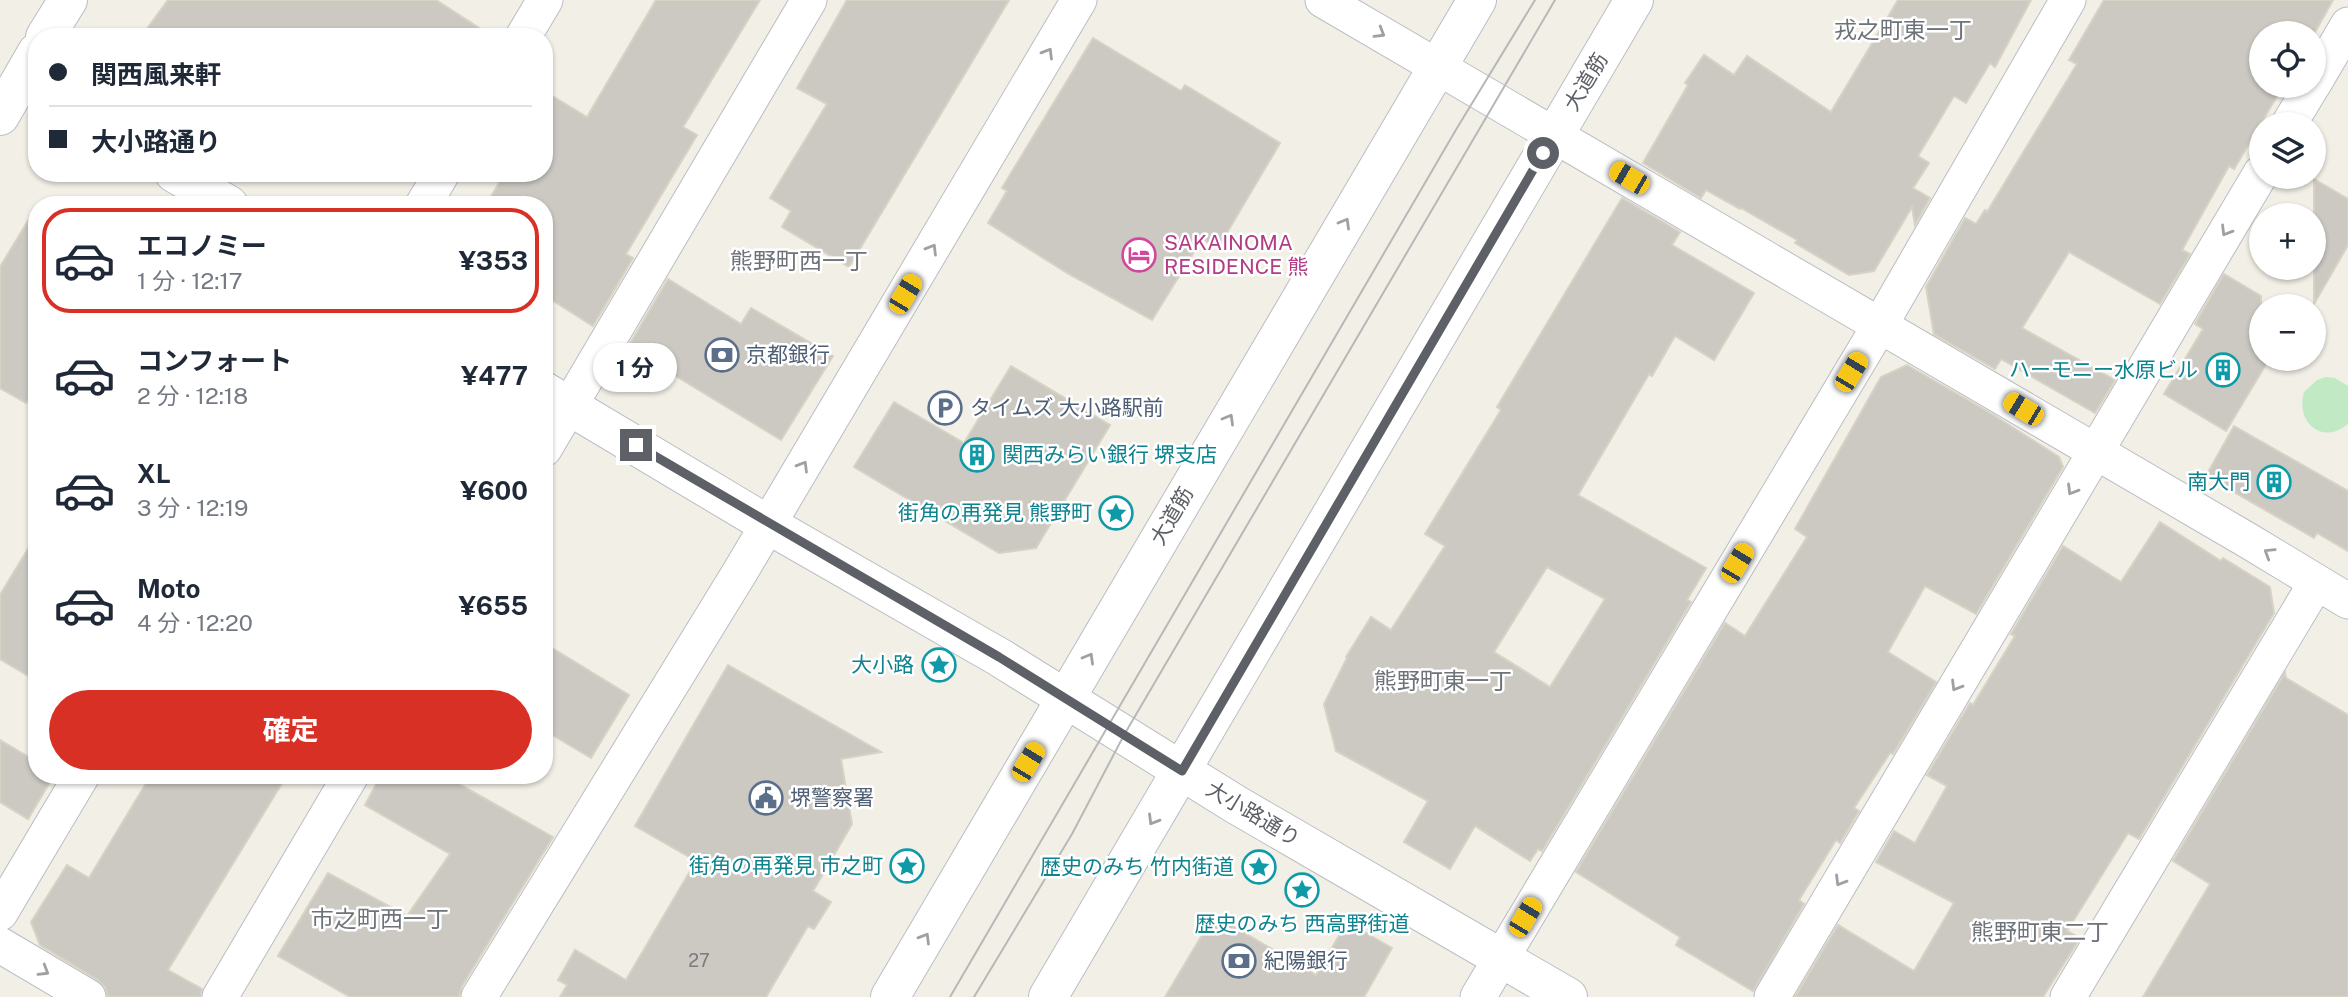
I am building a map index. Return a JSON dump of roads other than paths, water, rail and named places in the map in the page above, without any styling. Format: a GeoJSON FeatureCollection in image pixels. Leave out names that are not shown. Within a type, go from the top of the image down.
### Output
{"type":"FeatureCollection","features":[{"type":"Feature","properties":{"kind":"street"},"geometry":{"type":"LineString","coordinates":[[51,28],[68,0]]}},
{"type":"Feature","properties":{"kind":"street"},"geometry":{"type":"LineString","coordinates":[[528,28],[545,0]]}},
{"type":"Feature","properties":{"kind":"street"},"geometry":{"type":"LineString","coordinates":[[557,398],[809,0]]}},
{"type":"Feature","properties":{"kind":"street"},"geometry":{"type":"LineString","coordinates":[[479,997],[768,524],[1079,0]]}},
{"type":"Feature","properties":{"kind":"street"},"geometry":{"type":"LineString","coordinates":[[1323,0],[2348,601]]}},
{"type":"Feature","properties":{"kind":"street","name":"大道筋"},"geometry":{"type":"LineString","coordinates":[[890,997],[1477,0]]}},
{"type":"Feature","properties":{"kind":"street","name":"大道筋"},"geometry":{"type":"LineString","coordinates":[[1048,997],[1634,0]]}},
{"type":"Feature","properties":{"kind":"street"},"geometry":{"type":"LineString","coordinates":[[1478,997],[1880,325],[2068,0]]}},
{"type":"Feature","properties":{"kind":"street"},"geometry":{"type":"LineString","coordinates":[[2326,63],[2348,25]]}},
{"type":"Feature","properties":{"kind":"street"},"geometry":{"type":"LineString","coordinates":[[189,182],[214,196]]}},
{"type":"Feature","properties":{"kind":"street"},"geometry":{"type":"LineString","coordinates":[[1772,997],[2251,189]]}},
{"type":"Feature","properties":{"kind":"street","name":"大小路通り"},"geometry":{"type":"LineString","coordinates":[[557,398],[999,657],[1182,771],[1390,895],[1568,997]]}},
{"type":"Feature","properties":{"kind":"street"},"geometry":{"type":"LineString","coordinates":[[2068,997],[2316,583]]}},
{"type":"Feature","properties":{"kind":"street"},"geometry":{"type":"LineString","coordinates":[[0,914],[77,784]]}},
{"type":"Feature","properties":{"kind":"street"},"geometry":{"type":"LineString","coordinates":[[219,997],[346,784]]}},
{"type":"Feature","properties":{"kind":"street"},"geometry":{"type":"LineString","coordinates":[[0,945],[88,997]]}},
{"type":"Feature","properties":{"kind":"tram line"},"geometry":{"type":"LineString","coordinates":[[950,997],[1457,128],[1535,0]]}},
{"type":"Feature","properties":{"kind":"tram line"},"geometry":{"type":"LineString","coordinates":[[974,997],[1072,834],[1124,735],[1555,0]]}},
{"type":"Feature","properties":{"kind":"place","name":"SAKAINOMA RESIDENCE 熊"},"geometry":{"type":"Point","coordinates":[1139,255]}},
{"type":"Feature","properties":{"kind":"place","name":"京都銀行"},"geometry":{"type":"Point","coordinates":[722,355]}},
{"type":"Feature","properties":{"kind":"place","name":"ハーモニー水原ビル"},"geometry":{"type":"Point","coordinates":[2223,370]}},
{"type":"Feature","properties":{"kind":"place","name":"タイムズ 大小路駅前"},"geometry":{"type":"Point","coordinates":[945,408]}},
{"type":"Feature","properties":{"kind":"place","name":"関西みらい銀行 堺支店"},"geometry":{"type":"Point","coordinates":[977,455]}},
{"type":"Feature","properties":{"kind":"place","name":"南大門"},"geometry":{"type":"Point","coordinates":[2274,482]}},
{"type":"Feature","properties":{"kind":"place","name":"街角の再発見 熊野町"},"geometry":{"type":"Point","coordinates":[1116,513]}},
{"type":"Feature","properties":{"kind":"place","name":"大小路"},"geometry":{"type":"Point","coordinates":[939,665]}},
{"type":"Feature","properties":{"kind":"place","name":"堺警察署"},"geometry":{"type":"Point","coordinates":[766,798]}},
{"type":"Feature","properties":{"kind":"place","name":"街角の再発見 市之町"},"geometry":{"type":"Point","coordinates":[907,866]}},
{"type":"Feature","properties":{"kind":"place","name":"歴史のみち 竹内街道"},"geometry":{"type":"Point","coordinates":[1259,867]}},
{"type":"Feature","properties":{"kind":"place","name":"歴史のみち 西高野街道"},"geometry":{"type":"Point","coordinates":[1302,890]}},
{"type":"Feature","properties":{"kind":"place","name":"紀陽銀行"},"geometry":{"type":"Point","coordinates":[1239,961]}},
{"type":"Feature","properties":{"kind":"district","name":"戎之町東一丁"},"geometry":{"type":"Point","coordinates":[1903,30]}},
{"type":"Feature","properties":{"kind":"district","name":"熊野町西一丁"},"geometry":{"type":"Point","coordinates":[799,261]}},
{"type":"Feature","properties":{"kind":"district","name":"熊野町東一丁"},"geometry":{"type":"Point","coordinates":[1443,681]}},
{"type":"Feature","properties":{"kind":"district","name":"市之町西一丁"},"geometry":{"type":"Point","coordinates":[380,919]}},
{"type":"Feature","properties":{"kind":"district","name":"熊野町東二丁"},"geometry":{"type":"Point","coordinates":[2040,932]}}]}
